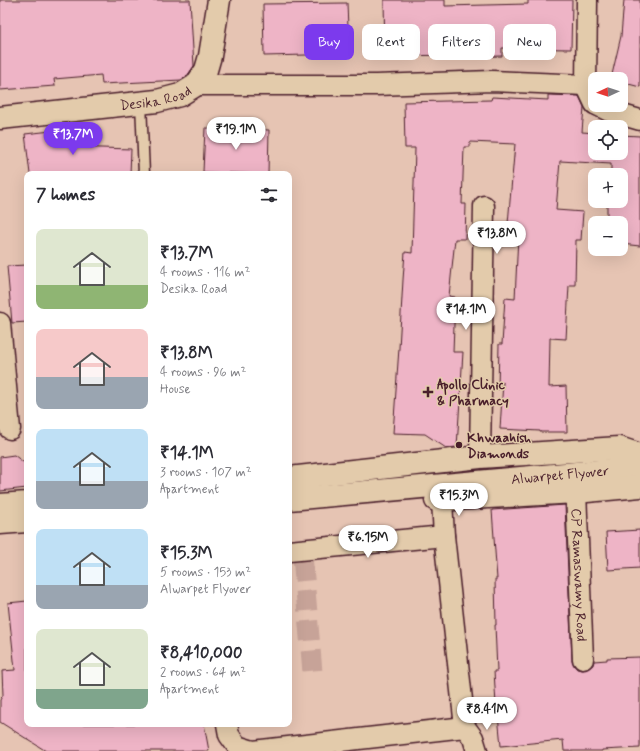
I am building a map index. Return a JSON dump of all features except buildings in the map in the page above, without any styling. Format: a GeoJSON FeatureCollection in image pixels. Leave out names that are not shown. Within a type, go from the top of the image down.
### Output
{"type":"FeatureCollection","features":[{"type":"Feature","properties":{"kind":"main road","name":"Desika Road"},"geometry":{"type":"LineString","coordinates":[[0,118],[157,101],[180,95],[196,85],[206,70],[210,56],[219,0]]}},
{"type":"Feature","properties":{"kind":"main road"},"geometry":{"type":"LineString","coordinates":[[292,478],[480,457],[619,448],[640,455]]}},
{"type":"Feature","properties":{"kind":"main road","name":"Alwarpet Flyover"},"geometry":{"type":"LineString","coordinates":[[292,499],[630,467]]}},
{"type":"Feature","properties":{"kind":"main road"},"geometry":{"type":"LineString","coordinates":[[292,512],[442,500],[576,492],[640,486]]}},
{"type":"Feature","properties":{"kind":"main road"},"geometry":{"type":"LineString","coordinates":[[0,505],[24,503]]}},
{"type":"Feature","properties":{"kind":"main road"},"geometry":{"type":"LineString","coordinates":[[0,523],[24,521]]}},
{"type":"Feature","properties":{"kind":"main road"},"geometry":{"type":"LineString","coordinates":[[0,534],[24,532]]}},
{"type":"Feature","properties":{"kind":"street"},"geometry":{"type":"LineString","coordinates":[[587,0],[586,85],[588,89]]}},
{"type":"Feature","properties":{"kind":"street"},"geometry":{"type":"LineString","coordinates":[[196,85],[376,85],[492,81],[586,85]]}},
{"type":"Feature","properties":{"kind":"street"},"geometry":{"type":"LineString","coordinates":[[612,112],[640,120]]}},
{"type":"Feature","properties":{"kind":"street"},"geometry":{"type":"LineString","coordinates":[[480,457],[484,206]]}},
{"type":"Feature","properties":{"kind":"street"},"geometry":{"type":"LineString","coordinates":[[0,323],[4,407],[10,429]]}},
{"type":"Feature","properties":{"kind":"street","name":"CP Ramaswamy Road"},"geometry":{"type":"LineString","coordinates":[[576,492],[583,659]]}},
{"type":"Feature","properties":{"kind":"street"},"geometry":{"type":"LineString","coordinates":[[442,500],[444,536],[465,727],[473,738],[477,751]]}},
{"type":"Feature","properties":{"kind":"street"},"geometry":{"type":"LineString","coordinates":[[298,554],[444,536]]}},
{"type":"Feature","properties":{"kind":"street"},"geometry":{"type":"LineString","coordinates":[[228,727],[229,735],[237,746],[253,751],[465,727]]}},
{"type":"Feature","properties":{"kind":"lane"},"geometry":{"type":"LineString","coordinates":[[141,103],[144,171]]}},
{"type":"Feature","properties":{"kind":"tunnel"},"geometry":{"type":"LineString","coordinates":[[303,561],[313,678]]}},
{"type":"Feature","properties":{"kind":"place","name":"Apollo Clinic & Pharmacy"},"geometry":{"type":"Point","coordinates":[428,392]}},
{"type":"Feature","properties":{"kind":"place","name":"Khwaahish Diamonds"},"geometry":{"type":"Point","coordinates":[459,445]}}]}
